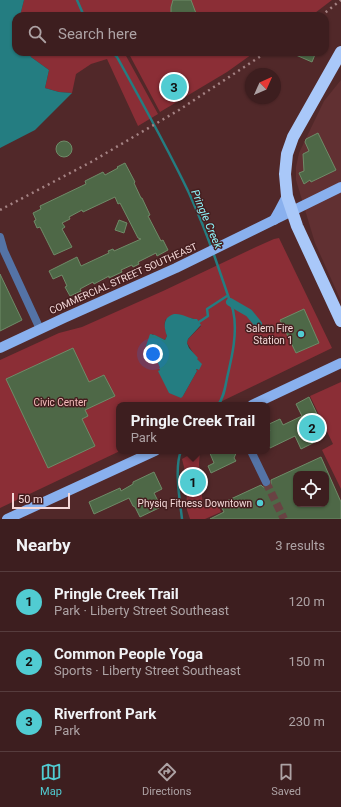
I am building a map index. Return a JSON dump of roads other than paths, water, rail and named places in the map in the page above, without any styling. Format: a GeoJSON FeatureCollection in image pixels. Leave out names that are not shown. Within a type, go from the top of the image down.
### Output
{"type":"FeatureCollection","features":[{"type":"Feature","properties":{"kind":"highway"},"geometry":{"type":"LineString","coordinates":[[341,52],[298,128],[287,154],[285,174],[286,196],[297,226],[341,321]]}},
{"type":"Feature","properties":{"kind":"main road","name":"COMMERCIAL STREET SOUTHEAST"},"geometry":{"type":"LineString","coordinates":[[0,348],[176,268],[341,187]]}},
{"type":"Feature","properties":{"kind":"main road"},"geometry":{"type":"LineString","coordinates":[[274,220],[286,196]]}},
{"type":"Feature","properties":{"kind":"main road"},"geometry":{"type":"LineString","coordinates":[[258,402],[341,363]]}},
{"type":"Feature","properties":{"kind":"main road"},"geometry":{"type":"LineString","coordinates":[[7,519],[148,454]]}},
{"type":"Feature","properties":{"kind":"street"},"geometry":{"type":"LineString","coordinates":[[0,237],[4,251],[40,329]]}},
{"type":"Feature","properties":{"kind":"street"},"geometry":{"type":"LineString","coordinates":[[253,454],[266,482]]}},
{"type":"Feature","properties":{"kind":"water"},"geometry":{"type":"Polygon","coordinates":[[[0,0],[24,0],[21,12],[12,12],[12,56],[30,56],[49,70],[45,88],[59,92],[72,93],[35,130],[0,148],[0,0]]]}},
{"type":"Feature","properties":{"kind":"water"},"geometry":{"type":"Polygon","coordinates":[[[174,314],[180,314],[197,319],[201,325],[188,339],[187,343],[189,348],[202,364],[199,370],[196,369],[197,371],[181,398],[169,393],[158,371],[160,368],[156,357],[153,355],[151,356],[146,346],[150,334],[165,340],[167,336],[165,329],[166,320],[174,314]]]}},
{"type":"Feature","properties":{"kind":"waterway","name":"Pringle Creek"},"geometry":{"type":"LineString","coordinates":[[77,0],[82,12]]}},
{"type":"Feature","properties":{"kind":"waterway","name":"Pringle Creek"},"geometry":{"type":"LineString","coordinates":[[116,56],[172,159],[204,227],[211,247]]}},
{"type":"Feature","properties":{"kind":"waterway","name":"Pringle Creek"},"geometry":{"type":"LineString","coordinates":[[213,252],[233,310],[235,327],[231,362],[224,392],[220,402]]}},
{"type":"Feature","properties":{"kind":"waterway"},"geometry":{"type":"LineString","coordinates":[[199,322],[208,316],[207,309],[227,296]]}},
{"type":"Feature","properties":{"kind":"waterway"},"geometry":{"type":"LineString","coordinates":[[230,302],[249,313],[258,324]]}},
{"type":"Feature","properties":{"kind":"waterway","name":"Pringle Creek"},"geometry":{"type":"LineString","coordinates":[[180,454],[178,475],[182,519]]}},
{"type":"Feature","properties":{"kind":"tunnel"},"geometry":{"type":"LineString","coordinates":[[266,482],[284,519]]}},
{"type":"Feature","properties":{"kind":"railway"},"geometry":{"type":"LineString","coordinates":[[326,12],[341,0]]}},
{"type":"Feature","properties":{"kind":"railway"},"geometry":{"type":"LineString","coordinates":[[0,210],[91,162],[179,110],[261,56]]}},
{"type":"Feature","properties":{"kind":"place","name":"Riverfront Park"},"geometry":{"type":"Point","coordinates":[174,87]}},
{"type":"Feature","properties":{"kind":"place","name":"Salem Fire Station 1"},"geometry":{"type":"Point","coordinates":[301,334]}},
{"type":"Feature","properties":{"kind":"place","name":"Common People Yoga"},"geometry":{"type":"Point","coordinates":[312,428]}},
{"type":"Feature","properties":{"kind":"place","name":"Pringle Creek Trail"},"geometry":{"type":"Point","coordinates":[193,482]}},
{"type":"Feature","properties":{"kind":"place","name":"Physiq Fitness Downtown"},"geometry":{"type":"Point","coordinates":[260,503]}},
{"type":"Feature","properties":{"kind":"park label","name":"Civic Center"},"geometry":{"type":"Point","coordinates":[60,402]}}]}
